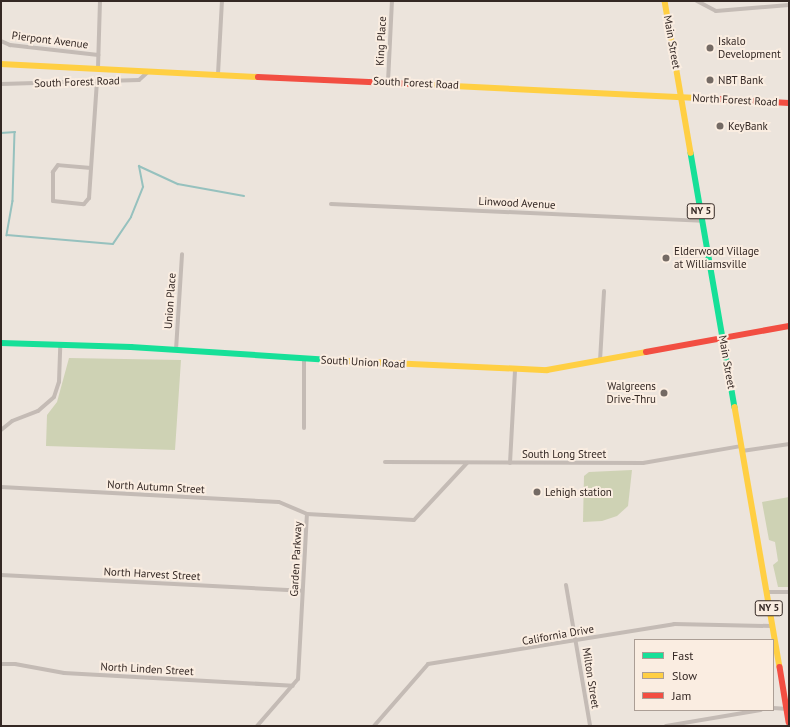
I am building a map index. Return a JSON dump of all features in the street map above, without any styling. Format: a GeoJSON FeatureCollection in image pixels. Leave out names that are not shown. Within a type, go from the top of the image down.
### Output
{"type":"FeatureCollection","features":[{"type":"Feature","properties":{"kind":"main road","name":"Main Street"},"geometry":{"type":"LineString","coordinates":[[665,1],[766,592],[788,709],[789,722]]}},
{"type":"Feature","properties":{"kind":"main road","name":"South Forest Road"},"geometry":{"type":"LineString","coordinates":[[1,64],[388,82],[682,98]]}},
{"type":"Feature","properties":{"kind":"main road","name":"North Forest Road"},"geometry":{"type":"LineString","coordinates":[[682,98],[789,103]]}},
{"type":"Feature","properties":{"kind":"main road","name":"South Union Road"},"geometry":{"type":"LineString","coordinates":[[1,343],[60,344],[176,350],[515,370],[556,370],[723,337],[789,326]]}},
{"type":"Feature","properties":{"kind":"street"},"geometry":{"type":"LineString","coordinates":[[98,68],[100,1]]}},
{"type":"Feature","properties":{"kind":"street"},"geometry":{"type":"LineString","coordinates":[[218,74],[222,1]]}},
{"type":"Feature","properties":{"kind":"street","name":"King Place"},"geometry":{"type":"LineString","coordinates":[[388,82],[392,1]]}},
{"type":"Feature","properties":{"kind":"street"},"geometry":{"type":"LineString","coordinates":[[697,1],[716,11],[789,5]]}},
{"type":"Feature","properties":{"kind":"street","name":"Pierpont Avenue"},"geometry":{"type":"LineString","coordinates":[[1,41],[10,45],[98,55]]}},
{"type":"Feature","properties":{"kind":"street","name":"South Forest Road"},"geometry":{"type":"LineString","coordinates":[[1,84],[139,80],[150,71]]}},
{"type":"Feature","properties":{"kind":"street"},"geometry":{"type":"LineString","coordinates":[[91,168],[58,166],[53,172],[53,201],[84,204],[87,201],[91,168],[97,81]]}},
{"type":"Feature","properties":{"kind":"street","name":"Linwood Avenue"},"geometry":{"type":"LineString","coordinates":[[331,204],[703,221]]}},
{"type":"Feature","properties":{"kind":"street","name":"Union Place"},"geometry":{"type":"LineString","coordinates":[[176,350],[182,254]]}},
{"type":"Feature","properties":{"kind":"street"},"geometry":{"type":"LineString","coordinates":[[600,361],[604,291]]}},
{"type":"Feature","properties":{"kind":"street"},"geometry":{"type":"LineString","coordinates":[[1,430],[12,422],[38,411],[54,397],[59,382],[60,344]]}},
{"type":"Feature","properties":{"kind":"street"},"geometry":{"type":"LineString","coordinates":[[304,358],[304,428]]}},
{"type":"Feature","properties":{"kind":"street"},"geometry":{"type":"LineString","coordinates":[[510,463],[515,370]]}},
{"type":"Feature","properties":{"kind":"street","name":"South Long Street"},"geometry":{"type":"LineString","coordinates":[[385,462],[643,463],[741,448],[789,444]]}},
{"type":"Feature","properties":{"kind":"street","name":"Garden Parkway"},"geometry":{"type":"LineString","coordinates":[[257,726],[298,680],[307,514],[414,520],[467,463]]}},
{"type":"Feature","properties":{"kind":"street","name":"North Autumn Street"},"geometry":{"type":"LineString","coordinates":[[1,487],[279,502],[307,514]]}},
{"type":"Feature","properties":{"kind":"street","name":"North Harvest Street"},"geometry":{"type":"LineString","coordinates":[[1,575],[302,591]]}},
{"type":"Feature","properties":{"kind":"street","name":"Milton Street"},"geometry":{"type":"LineString","coordinates":[[566,585],[590,726]]}},
{"type":"Feature","properties":{"kind":"street"},"geometry":{"type":"LineString","coordinates":[[766,592],[789,592]]}},
{"type":"Feature","properties":{"kind":"street","name":"California Drive"},"geometry":{"type":"LineString","coordinates":[[374,726],[428,664],[674,624],[773,626]]}},
{"type":"Feature","properties":{"kind":"street","name":"North Linden Street"},"geometry":{"type":"LineString","coordinates":[[1,664],[15,664],[64,673],[292,686]]}},
{"type":"Feature","properties":{"kind":"street"},"geometry":{"type":"LineString","coordinates":[[774,708],[788,709]]}},
{"type":"Feature","properties":{"kind":"street"},"geometry":{"type":"LineString","coordinates":[[666,726],[755,711]]}},
{"type":"Feature","properties":{"kind":"green space"},"geometry":{"type":"Polygon","coordinates":[[[69,358],[181,360],[175,450],[46,446],[47,415],[57,402],[69,358]]]}},
{"type":"Feature","properties":{"kind":"green space"},"geometry":{"type":"Polygon","coordinates":[[[632,470],[628,506],[617,516],[602,521],[583,522],[584,476],[589,472],[632,470]]]}},
{"type":"Feature","properties":{"kind":"green space"},"geometry":{"type":"Polygon","coordinates":[[[789,497],[789,587],[778,587],[773,565],[778,561],[775,542],[769,540],[762,502],[789,497]]]}},
{"type":"Feature","properties":{"kind":"waterway"},"geometry":{"type":"LineString","coordinates":[[1,133],[15,132],[13,201],[7,235],[113,244],[131,217],[143,187],[139,166],[178,184],[244,196]]}},
{"type":"Feature","properties":{"kind":"traffic: fast"},"geometry":{"type":"LineString","coordinates":[[691,153],[735,407]]}},
{"type":"Feature","properties":{"kind":"traffic: fast"},"geometry":{"type":"LineString","coordinates":[[1,343],[131,347],[346,361]]}},
{"type":"Feature","properties":{"kind":"traffic: slow"},"geometry":{"type":"LineString","coordinates":[[665,1],[691,153]]}},
{"type":"Feature","properties":{"kind":"traffic: slow"},"geometry":{"type":"LineString","coordinates":[[1,64],[258,77]]}},
{"type":"Feature","properties":{"kind":"traffic: slow"},"geometry":{"type":"LineString","coordinates":[[413,84],[718,99]]}},
{"type":"Feature","properties":{"kind":"traffic: slow"},"geometry":{"type":"LineString","coordinates":[[346,361],[547,370],[646,352]]}},
{"type":"Feature","properties":{"kind":"traffic: slow"},"geometry":{"type":"LineString","coordinates":[[735,407],[780,667]]}},
{"type":"Feature","properties":{"kind":"traffic: jam"},"geometry":{"type":"LineString","coordinates":[[258,77],[413,84]]}},
{"type":"Feature","properties":{"kind":"traffic: jam"},"geometry":{"type":"LineString","coordinates":[[718,99],[789,103]]}},
{"type":"Feature","properties":{"kind":"traffic: jam"},"geometry":{"type":"LineString","coordinates":[[646,352],[789,326]]}},
{"type":"Feature","properties":{"kind":"traffic: jam"},"geometry":{"type":"LineString","coordinates":[[780,667],[789,722]]}},
{"type":"Feature","properties":{"kind":"place","name":"Iskalo Development"},"geometry":{"type":"Point","coordinates":[710,48]}},
{"type":"Feature","properties":{"kind":"place","name":"NBT Bank"},"geometry":{"type":"Point","coordinates":[710,80]}},
{"type":"Feature","properties":{"kind":"place","name":"KeyBank"},"geometry":{"type":"Point","coordinates":[720,126]}},
{"type":"Feature","properties":{"kind":"place","name":"Elderwood Village at Williamsville"},"geometry":{"type":"Point","coordinates":[666,258]}},
{"type":"Feature","properties":{"kind":"place","name":"Walgreens Drive-Thru"},"geometry":{"type":"Point","coordinates":[664,393]}},
{"type":"Feature","properties":{"kind":"place","name":"Lehigh station"},"geometry":{"type":"Point","coordinates":[537,492]}}]}
